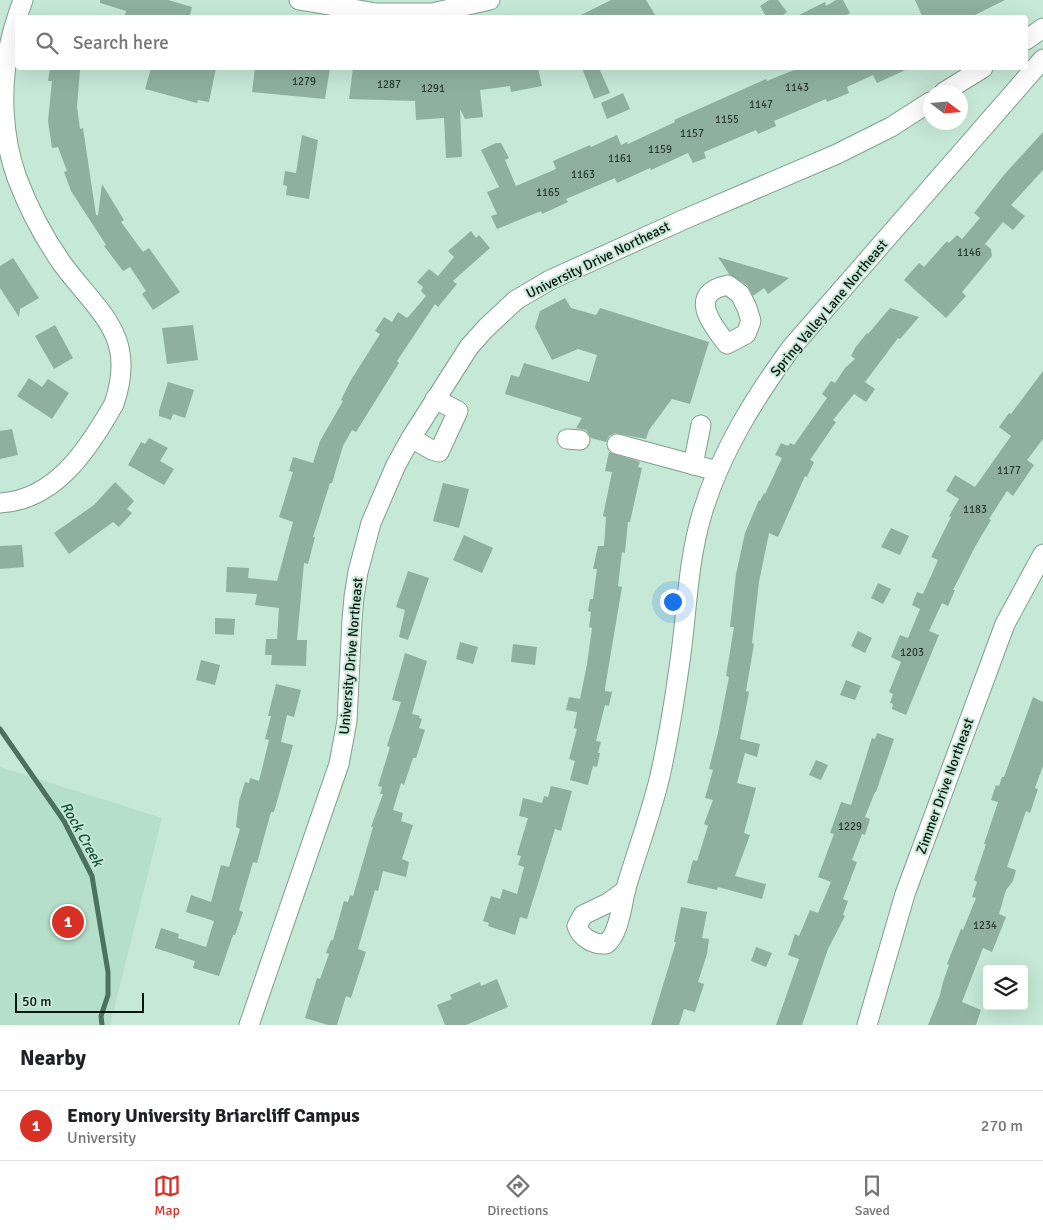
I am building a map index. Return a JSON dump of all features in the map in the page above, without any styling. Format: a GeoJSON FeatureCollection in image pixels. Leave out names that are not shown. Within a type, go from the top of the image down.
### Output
{"type":"FeatureCollection","features":[{"type":"Feature","properties":{"kind":"street"},"geometry":{"type":"LineString","coordinates":[[18,15],[23,0]]}},
{"type":"Feature","properties":{"kind":"street"},"geometry":{"type":"LineString","coordinates":[[299,0],[376,14],[393,7],[432,13],[490,0]]}},
{"type":"Feature","properties":{"kind":"street"},"geometry":{"type":"LineString","coordinates":[[0,503],[26,498],[44,490],[72,465],[114,404],[118,393],[122,368],[122,354],[113,330],[99,308],[75,282],[59,259],[27,201],[11,157],[4,119],[3,101],[9,45],[15,26]]}},
{"type":"Feature","properties":{"kind":"street"},"geometry":{"type":"LineString","coordinates":[[1028,39],[1043,28]]}},
{"type":"Feature","properties":{"kind":"street","name":"Spring Valley Lane Northeast"},"geometry":{"type":"LineString","coordinates":[[626,890],[660,777],[679,668],[691,560],[702,515],[717,471],[765,384],[792,348],[1043,59]]}},
{"type":"Feature","properties":{"kind":"street"},"geometry":{"type":"LineString","coordinates":[[955,85],[980,70]]}},
{"type":"Feature","properties":{"kind":"street","name":"University Drive Northeast"},"geometry":{"type":"LineString","coordinates":[[250,1025],[339,764],[347,721],[352,612],[363,548],[377,506],[396,464],[435,399],[470,347],[486,328],[516,300],[533,289],[685,219],[837,154],[892,127],[923,107]]}},
{"type":"Feature","properties":{"kind":"street"},"geometry":{"type":"LineString","coordinates":[[411,438],[439,452],[458,411],[435,399]]}},
{"type":"Feature","properties":{"kind":"street"},"geometry":{"type":"LineString","coordinates":[[693,465],[701,425]]}},
{"type":"Feature","properties":{"kind":"street"},"geometry":{"type":"LineString","coordinates":[[617,444],[717,471]]}},
{"type":"Feature","properties":{"kind":"street","name":"Zimmer Drive Northeast"},"geometry":{"type":"LineString","coordinates":[[866,1025],[905,894],[1002,633],[1043,554]]}},
{"type":"Feature","properties":{"kind":"shaded area"},"geometry":{"type":"Polygon","coordinates":[[[0,767],[162,818],[110,1025],[0,1025],[0,767]]]}},
{"type":"Feature","properties":{"kind":"building"},"geometry":{"type":"Polygon","coordinates":[[[100,0],[168,0],[192,7],[190,15],[125,15],[126,11],[100,3],[100,0]]]}},
{"type":"Feature","properties":{"kind":"building"},"geometry":{"type":"Polygon","coordinates":[[[611,0],[646,0],[655,15],[581,15],[611,0]]]}},
{"type":"Feature","properties":{"kind":"building"},"geometry":{"type":"Polygon","coordinates":[[[769,0],[778,0],[787,12],[783,15],[765,15],[760,6],[769,0]]]}},
{"type":"Feature","properties":{"kind":"building"},"geometry":{"type":"Polygon","coordinates":[[[836,0],[843,0],[850,13],[846,15],[799,15],[825,2],[826,6],[836,0]]]}},
{"type":"Feature","properties":{"kind":"building"},"geometry":{"type":"Polygon","coordinates":[[[915,0],[1005,0],[975,15],[922,15],[915,0]]]}},
{"type":"Feature","properties":{"kind":"building"},"geometry":{"type":"Polygon","coordinates":[[[50,70],[80,70],[77,107],[80,129],[83,128],[96,215],[98,215],[102,184],[124,220],[121,222],[143,252],[149,248],[180,292],[153,310],[142,294],[146,291],[130,267],[123,271],[104,246],[106,245],[71,191],[64,172],[67,171],[58,147],[52,148],[48,121],[52,81],[48,81],[50,70]]]}},
{"type":"Feature","properties":{"kind":"building"},"geometry":{"type":"Polygon","coordinates":[[[150,70],[216,70],[209,102],[198,100],[197,103],[145,89],[150,70]]]}},
{"type":"Feature","properties":{"kind":"building"},"geometry":{"type":"Polygon","coordinates":[[[255,70],[330,70],[325,99],[252,92],[255,70]]]}},
{"type":"Feature","properties":{"kind":"building"},"geometry":{"type":"Polygon","coordinates":[[[353,70],[538,70],[542,86],[511,92],[510,86],[480,90],[483,117],[465,119],[460,109],[462,157],[446,158],[444,118],[416,120],[415,101],[349,99],[353,70]]]}},
{"type":"Feature","properties":{"kind":"building"},"geometry":{"type":"Polygon","coordinates":[[[583,70],[600,70],[610,93],[594,99],[583,70]]]}},
{"type":"Feature","properties":{"kind":"building"},"geometry":{"type":"Polygon","coordinates":[[[794,70],[906,70],[877,83],[873,75],[847,87],[849,93],[827,102],[826,99],[774,121],[776,126],[758,134],[756,130],[704,152],[706,158],[693,163],[688,153],[617,183],[615,178],[566,199],[568,202],[542,214],[541,211],[497,229],[491,216],[497,214],[487,192],[499,187],[481,150],[496,143],[501,143],[509,158],[505,160],[516,186],[556,169],[553,161],[590,145],[591,147],[617,135],[621,145],[627,142],[628,144],[675,122],[674,120],[766,79],[767,81],[794,70]]]}},
{"type":"Feature","properties":{"kind":"building"},"geometry":{"type":"Polygon","coordinates":[[[623,93],[630,109],[607,119],[601,103],[623,93]]]}},
{"type":"Feature","properties":{"kind":"building"},"geometry":{"type":"Polygon","coordinates":[[[1043,132],[1043,170],[1011,205],[1025,216],[1013,230],[1003,222],[985,244],[991,249],[992,256],[962,292],[966,296],[946,318],[904,280],[919,263],[924,267],[947,241],[949,243],[957,235],[962,239],[980,218],[974,213],[1003,176],[1043,132]]]}},
{"type":"Feature","properties":{"kind":"building"},"geometry":{"type":"Polygon","coordinates":[[[302,135],[318,140],[309,199],[286,195],[287,186],[283,185],[285,171],[296,173],[302,135]]]}},
{"type":"Feature","properties":{"kind":"building"},"geometry":{"type":"Polygon","coordinates":[[[471,231],[476,238],[479,235],[490,248],[453,281],[457,284],[438,307],[435,304],[397,361],[399,363],[356,432],[352,430],[343,446],[313,537],[315,537],[308,564],[304,563],[297,640],[307,640],[306,666],[271,665],[272,655],[265,655],[266,639],[277,639],[279,608],[255,605],[257,594],[226,592],[227,567],[249,568],[248,578],[277,581],[293,522],[279,517],[293,472],[289,471],[293,457],[313,463],[320,441],[343,401],[341,400],[351,380],[380,334],[375,331],[384,317],[392,322],[398,312],[407,318],[426,296],[421,291],[423,287],[417,282],[429,269],[438,276],[454,257],[448,251],[471,231]]]}},
{"type":"Feature","properties":{"kind":"building"},"geometry":{"type":"Polygon","coordinates":[[[718,257],[789,278],[768,294],[764,288],[753,296],[747,285],[729,274],[718,257]]]}},
{"type":"Feature","properties":{"kind":"building"},"geometry":{"type":"Polygon","coordinates":[[[13,258],[39,298],[20,309],[19,317],[0,288],[0,266],[13,258]]]}},
{"type":"Feature","properties":{"kind":"building"},"geometry":{"type":"Polygon","coordinates":[[[565,298],[571,308],[596,315],[600,308],[709,342],[690,404],[672,399],[649,430],[646,439],[615,433],[609,436],[606,442],[591,438],[586,430],[576,428],[582,418],[505,394],[511,375],[519,377],[524,363],[589,382],[597,355],[578,349],[552,360],[535,327],[540,311],[565,298]]]}},
{"type":"Feature","properties":{"kind":"building"},"geometry":{"type":"Polygon","coordinates":[[[890,308],[919,317],[900,339],[898,338],[865,382],[875,389],[866,402],[854,394],[833,420],[836,422],[810,460],[814,462],[807,477],[805,476],[778,537],[769,533],[759,582],[752,643],[754,644],[746,691],[749,692],[740,739],[760,744],[757,757],[745,753],[737,783],[756,788],[744,833],[750,835],[735,876],[766,884],[762,899],[718,887],[717,890],[687,883],[693,860],[697,861],[708,826],[704,824],[713,800],[705,798],[713,770],[709,769],[729,677],[726,676],[734,627],[730,627],[736,574],[745,533],[759,500],[765,494],[782,458],[775,455],[781,443],[788,446],[790,443],[794,445],[827,398],[822,394],[831,381],[835,383],[845,368],[855,359],[851,356],[855,348],[890,308]]]}},
{"type":"Feature","properties":{"kind":"building"},"geometry":{"type":"Polygon","coordinates":[[[55,325],[73,358],[54,369],[35,336],[55,325]]]}},
{"type":"Feature","properties":{"kind":"building"},"geometry":{"type":"Polygon","coordinates":[[[193,325],[198,360],[167,364],[162,328],[193,325]]]}},
{"type":"Feature","properties":{"kind":"building"},"geometry":{"type":"Polygon","coordinates":[[[1043,371],[1043,439],[1027,460],[1034,465],[1013,496],[1007,491],[989,519],[991,520],[953,590],[955,590],[948,606],[942,603],[929,631],[939,635],[906,715],[892,709],[893,704],[890,703],[893,694],[889,692],[901,662],[891,657],[900,635],[908,638],[920,609],[912,605],[917,592],[923,594],[938,560],[931,557],[951,517],[949,516],[959,499],[946,491],[955,475],[975,487],[1011,436],[999,427],[1043,371]]]}},
{"type":"Feature","properties":{"kind":"building"},"geometry":{"type":"Polygon","coordinates":[[[29,378],[42,387],[48,379],[69,393],[52,419],[17,396],[29,378]]]}},
{"type":"Feature","properties":{"kind":"building"},"geometry":{"type":"Polygon","coordinates":[[[168,382],[194,390],[185,418],[173,414],[171,420],[159,416],[168,382]]]}},
{"type":"Feature","properties":{"kind":"building"},"geometry":{"type":"Polygon","coordinates":[[[12,429],[18,455],[0,459],[0,431],[12,429]]]}},
{"type":"Feature","properties":{"kind":"building"},"geometry":{"type":"Polygon","coordinates":[[[149,438],[168,448],[160,461],[174,469],[164,485],[128,465],[141,442],[145,444],[149,438]]]}},
{"type":"Feature","properties":{"kind":"building"},"geometry":{"type":"Polygon","coordinates":[[[609,452],[640,462],[638,467],[642,468],[630,522],[628,522],[625,553],[622,552],[618,586],[622,587],[605,688],[605,691],[612,692],[609,706],[605,705],[596,741],[601,742],[597,767],[593,766],[588,785],[570,780],[575,761],[569,759],[577,729],[574,728],[577,712],[566,710],[569,697],[580,699],[587,664],[592,628],[589,627],[591,612],[588,611],[590,599],[593,599],[597,569],[593,569],[598,546],[604,546],[606,517],[603,516],[612,472],[605,471],[609,452]]]}},
{"type":"Feature","properties":{"kind":"building"},"geometry":{"type":"Polygon","coordinates":[[[115,482],[134,501],[127,509],[132,513],[119,527],[113,522],[69,554],[54,533],[94,505],[115,482]]]}},
{"type":"Feature","properties":{"kind":"building"},"geometry":{"type":"Polygon","coordinates":[[[443,483],[469,489],[459,528],[433,521],[443,483]]]}},
{"type":"Feature","properties":{"kind":"building"},"geometry":{"type":"Polygon","coordinates":[[[891,528],[909,536],[900,555],[881,547],[891,528]]]}},
{"type":"Feature","properties":{"kind":"building"},"geometry":{"type":"Polygon","coordinates":[[[464,535],[493,548],[482,573],[453,560],[464,535]]]}},
{"type":"Feature","properties":{"kind":"building"},"geometry":{"type":"Polygon","coordinates":[[[22,545],[24,567],[0,569],[0,546],[22,545]]]}},
{"type":"Feature","properties":{"kind":"building"},"geometry":{"type":"Polygon","coordinates":[[[408,571],[429,578],[408,640],[399,637],[405,610],[396,607],[408,571]]]}},
{"type":"Feature","properties":{"kind":"building"},"geometry":{"type":"Polygon","coordinates":[[[878,583],[891,589],[883,604],[871,598],[878,583]]]}},
{"type":"Feature","properties":{"kind":"building"},"geometry":{"type":"Polygon","coordinates":[[[215,618],[235,619],[234,635],[215,634],[215,618]]]}},
{"type":"Feature","properties":{"kind":"building"},"geometry":{"type":"Polygon","coordinates":[[[858,631],[872,638],[865,653],[851,646],[858,631]]]}},
{"type":"Feature","properties":{"kind":"building"},"geometry":{"type":"Polygon","coordinates":[[[460,642],[478,647],[473,664],[456,659],[460,642]]]}},
{"type":"Feature","properties":{"kind":"building"},"geometry":{"type":"Polygon","coordinates":[[[513,644],[537,647],[535,665],[511,662],[513,644]]]}},
{"type":"Feature","properties":{"kind":"building"},"geometry":{"type":"Polygon","coordinates":[[[405,653],[427,661],[412,714],[420,716],[419,718],[422,719],[419,728],[425,730],[416,758],[413,758],[404,785],[401,783],[393,810],[403,813],[401,821],[413,825],[402,859],[409,862],[406,877],[383,871],[378,891],[375,890],[358,949],[366,952],[351,998],[346,996],[337,1025],[328,1025],[305,1018],[317,978],[320,979],[329,954],[326,953],[331,940],[333,940],[344,901],[348,902],[350,895],[353,896],[373,827],[371,827],[383,794],[380,794],[382,787],[378,786],[390,747],[387,746],[401,702],[392,700],[405,653]]]}},
{"type":"Feature","properties":{"kind":"building"},"geometry":{"type":"Polygon","coordinates":[[[201,660],[220,665],[215,685],[196,680],[201,660]]]}},
{"type":"Feature","properties":{"kind":"building"},"geometry":{"type":"Polygon","coordinates":[[[846,680],[861,686],[855,700],[840,695],[846,680]]]}},
{"type":"Feature","properties":{"kind":"building"},"geometry":{"type":"Polygon","coordinates":[[[276,684],[301,690],[294,717],[287,715],[281,742],[293,745],[257,863],[253,862],[239,910],[243,912],[219,976],[193,968],[195,961],[155,947],[161,928],[179,934],[178,938],[206,947],[214,921],[186,912],[191,895],[211,902],[221,865],[229,867],[240,829],[236,827],[239,801],[245,782],[249,783],[250,778],[259,781],[269,740],[265,739],[271,716],[268,716],[276,684]]]}},
{"type":"Feature","properties":{"kind":"building"},"geometry":{"type":"Polygon","coordinates":[[[1033,697],[1043,702],[1043,766],[1035,788],[1038,789],[1030,813],[1026,811],[1007,867],[1016,870],[1013,881],[1006,890],[999,914],[1006,917],[992,952],[983,948],[962,1002],[981,1010],[976,1025],[928,1025],[940,995],[949,965],[947,964],[976,898],[972,897],[977,882],[974,880],[998,802],[991,800],[996,785],[999,786],[1002,777],[1004,777],[1033,697]]]}},
{"type":"Feature","properties":{"kind":"building"},"geometry":{"type":"Polygon","coordinates":[[[877,733],[894,739],[876,792],[865,817],[870,819],[865,835],[862,834],[852,860],[857,862],[843,899],[848,901],[843,915],[845,916],[828,949],[802,1025],[776,1025],[799,959],[788,955],[795,934],[799,936],[810,910],[818,913],[831,882],[818,877],[834,834],[830,833],[841,802],[851,805],[872,738],[875,739],[877,733]]]}},
{"type":"Feature","properties":{"kind":"building"},"geometry":{"type":"Polygon","coordinates":[[[816,760],[828,765],[821,780],[809,775],[816,760]]]}},
{"type":"Feature","properties":{"kind":"building"},"geometry":{"type":"Polygon","coordinates":[[[551,786],[572,791],[561,831],[555,829],[527,919],[520,917],[515,935],[488,926],[489,923],[483,921],[491,896],[500,899],[503,889],[517,894],[524,867],[518,865],[521,856],[517,855],[528,818],[519,816],[523,798],[542,803],[544,796],[548,797],[551,786]]]}},
{"type":"Feature","properties":{"kind":"building"},"geometry":{"type":"Polygon","coordinates":[[[681,907],[707,912],[702,938],[709,939],[707,954],[698,982],[704,984],[695,1012],[684,1009],[679,1025],[651,1025],[676,942],[674,942],[681,907]]]}},
{"type":"Feature","properties":{"kind":"building"},"geometry":{"type":"Polygon","coordinates":[[[756,947],[772,953],[766,967],[751,961],[756,947]]]}},
{"type":"Feature","properties":{"kind":"building"},"geometry":{"type":"Polygon","coordinates":[[[497,979],[508,1007],[466,1025],[445,1025],[437,1005],[452,999],[450,995],[480,982],[481,986],[497,979]]]}},
{"type":"Feature","properties":{"kind":"waterway","name":"Rock Creek"},"geometry":{"type":"LineString","coordinates":[[0,729],[64,821],[92,876],[108,972],[108,995],[101,1016],[102,1025]]}},
{"type":"Feature","properties":{"kind":"place","name":"Emory University Briarcliff Campus"},"geometry":{"type":"Point","coordinates":[68,922]}}]}
